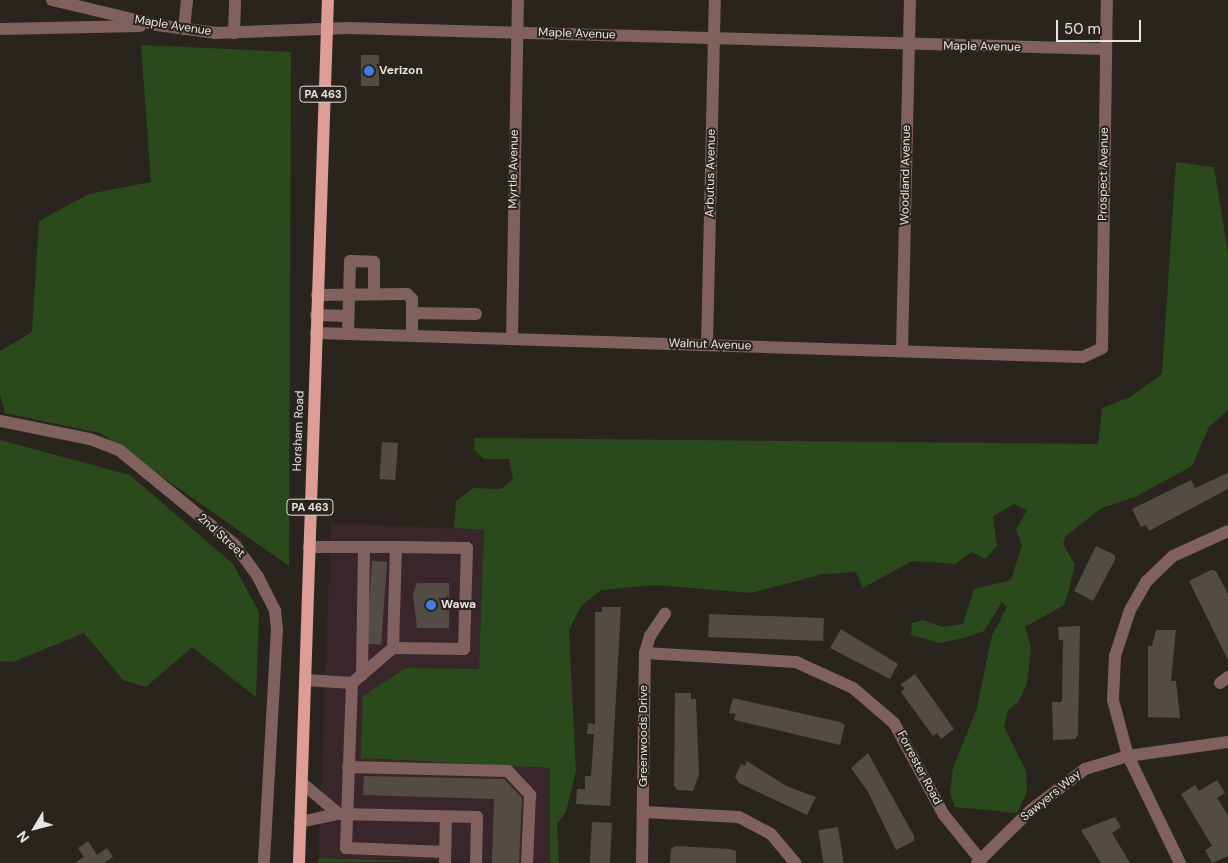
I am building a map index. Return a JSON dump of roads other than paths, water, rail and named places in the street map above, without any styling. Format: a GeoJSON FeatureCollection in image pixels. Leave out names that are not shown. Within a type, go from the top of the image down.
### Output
{"type":"FeatureCollection","features":[{"type":"Feature","properties":{"kind":"main road","name":"Horsham Road"},"geometry":{"type":"LineString","coordinates":[[298,863],[328,0]]}},
{"type":"Feature","properties":{"kind":"street","name":"Maple Avenue"},"geometry":{"type":"LineString","coordinates":[[52,0],[98,5],[157,25],[234,33],[326,29],[517,32],[909,45],[1105,49]]}},
{"type":"Feature","properties":{"kind":"street"},"geometry":{"type":"LineString","coordinates":[[184,29],[187,0]]}},
{"type":"Feature","properties":{"kind":"street"},"geometry":{"type":"LineString","coordinates":[[234,33],[235,0]]}},
{"type":"Feature","properties":{"kind":"street","name":"Myrtle Avenue"},"geometry":{"type":"LineString","coordinates":[[512,338],[518,0]]}},
{"type":"Feature","properties":{"kind":"street","name":"Arbutus Avenue"},"geometry":{"type":"LineString","coordinates":[[707,345],[716,0]]}},
{"type":"Feature","properties":{"kind":"street","name":"Woodland Avenue"},"geometry":{"type":"LineString","coordinates":[[902,350],[910,0]]}},
{"type":"Feature","properties":{"kind":"street","name":"Prospect Avenue"},"geometry":{"type":"LineString","coordinates":[[1102,348],[1107,0]]}},
{"type":"Feature","properties":{"kind":"street"},"geometry":{"type":"LineString","coordinates":[[0,29],[157,25]]}},
{"type":"Feature","properties":{"kind":"street"},"geometry":{"type":"LineString","coordinates":[[348,334],[349,263],[353,260],[374,262],[374,294]]}},
{"type":"Feature","properties":{"kind":"street"},"geometry":{"type":"LineString","coordinates":[[317,295],[374,294],[411,296],[412,336]]}},
{"type":"Feature","properties":{"kind":"street"},"geometry":{"type":"LineString","coordinates":[[412,312],[476,314]]}},
{"type":"Feature","properties":{"kind":"street"},"geometry":{"type":"LineString","coordinates":[[316,315],[348,316]]}},
{"type":"Feature","properties":{"kind":"street","name":"Walnut Avenue"},"geometry":{"type":"LineString","coordinates":[[316,333],[1083,357],[1102,348]]}},
{"type":"Feature","properties":{"kind":"street","name":"2nd Street"},"geometry":{"type":"LineString","coordinates":[[0,421],[90,439],[119,450],[235,545],[258,577],[275,611],[277,628],[264,863]]}},
{"type":"Feature","properties":{"kind":"street"},"geometry":{"type":"LineString","coordinates":[[1180,863],[1128,756],[1113,700],[1115,656],[1130,610],[1147,581],[1174,556],[1228,532]]}},
{"type":"Feature","properties":{"kind":"street"},"geometry":{"type":"LineString","coordinates":[[305,680],[357,679],[393,648],[464,649],[467,548],[309,547]]}},
{"type":"Feature","properties":{"kind":"street"},"geometry":{"type":"LineString","coordinates":[[364,547],[357,679],[342,814],[346,848],[445,857],[446,817]]}},
{"type":"Feature","properties":{"kind":"street"},"geometry":{"type":"LineString","coordinates":[[393,648],[396,547]]}},
{"type":"Feature","properties":{"kind":"street","name":"Greenwoods Drive"},"geometry":{"type":"LineString","coordinates":[[642,863],[645,653],[650,636],[665,614]]}},
{"type":"Feature","properties":{"kind":"street","name":"Forrester Road"},"geometry":{"type":"LineString","coordinates":[[645,653],[796,662],[853,688],[894,723],[944,815],[978,860]]}},
{"type":"Feature","properties":{"kind":"street","name":"Sawyers Way"},"geometry":{"type":"LineString","coordinates":[[978,860],[1085,769],[1128,756],[1228,742]]}},
{"type":"Feature","properties":{"kind":"street"},"geometry":{"type":"LineString","coordinates":[[348,767],[508,771],[530,795],[528,863]]}},
{"type":"Feature","properties":{"kind":"street"},"geometry":{"type":"LineString","coordinates":[[302,783],[342,814]]}},
{"type":"Feature","properties":{"kind":"street"},"geometry":{"type":"LineString","coordinates":[[644,812],[739,817],[771,834],[795,863]]}},
{"type":"Feature","properties":{"kind":"street"},"geometry":{"type":"LineString","coordinates":[[300,822],[342,814],[478,817],[476,863]]}},
{"type":"Feature","properties":{"kind":"place","name":"Verizon"},"geometry":{"type":"Point","coordinates":[369,71]}},
{"type":"Feature","properties":{"kind":"place","name":"Wawa"},"geometry":{"type":"Point","coordinates":[431,605]}}]}
